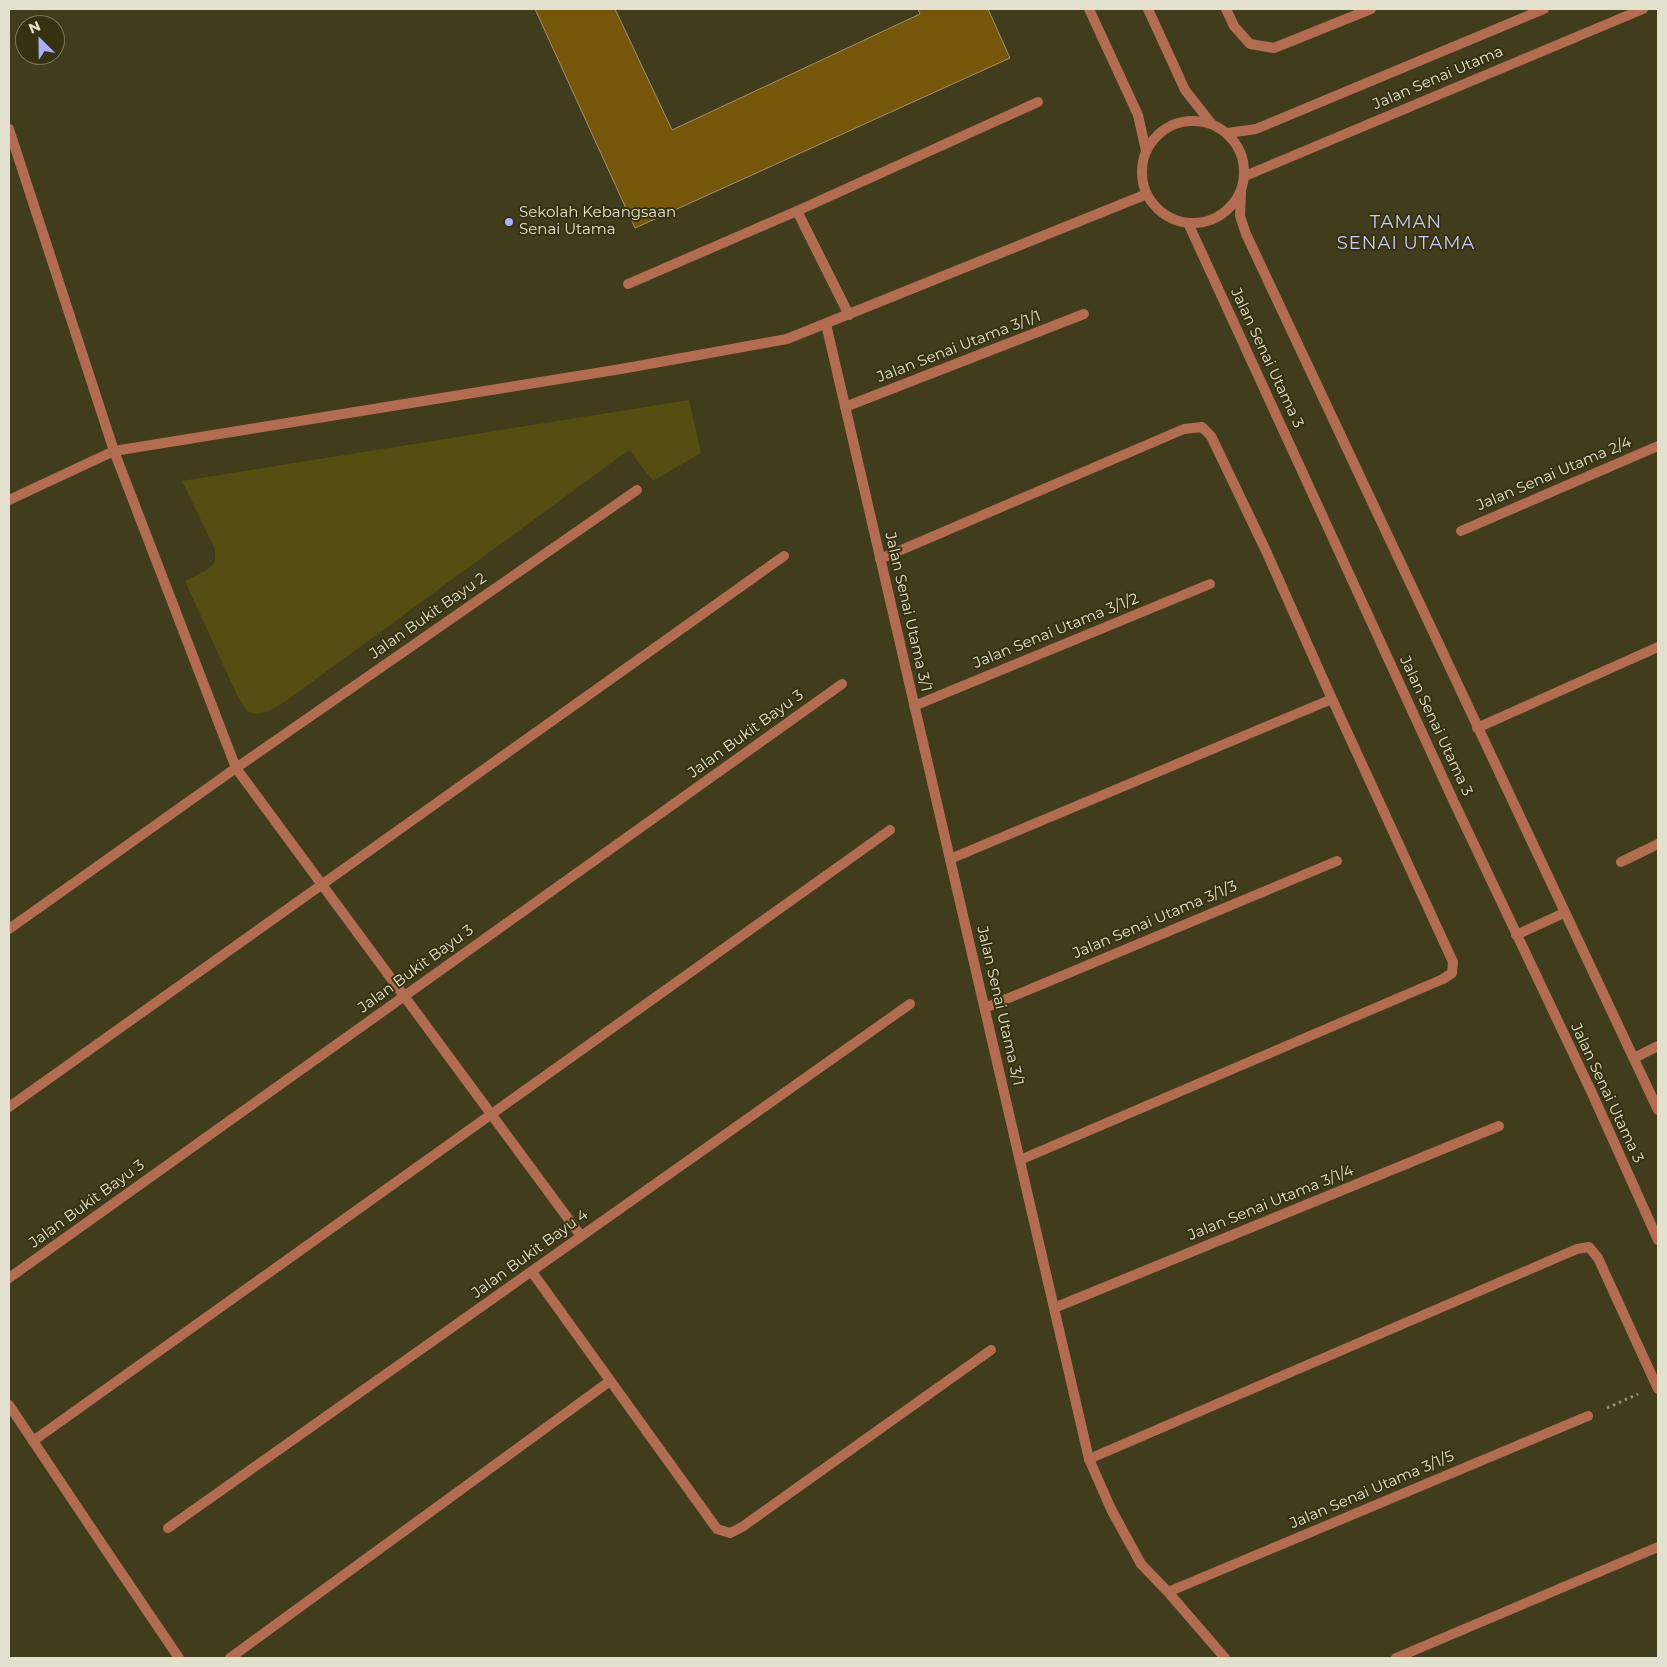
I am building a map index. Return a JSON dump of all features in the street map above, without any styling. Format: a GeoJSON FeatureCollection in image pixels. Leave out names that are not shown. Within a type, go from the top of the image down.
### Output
{"type":"FeatureCollection","features":[{"type":"Feature","properties":{"kind":"street"},"geometry":{"type":"LineString","coordinates":[[1089,9],[1138,115],[1146,151]]}},
{"type":"Feature","properties":{"kind":"street"},"geometry":{"type":"LineString","coordinates":[[1148,9],[1185,90],[1211,123]]}},
{"type":"Feature","properties":{"kind":"street"},"geometry":{"type":"LineString","coordinates":[[1226,9],[1234,26],[1250,44],[1274,48],[1371,9]]}},
{"type":"Feature","properties":{"kind":"street","name":"Jalan Senai Utama"},"geometry":{"type":"LineString","coordinates":[[1228,133],[1256,129],[1544,9]]}},
{"type":"Feature","properties":{"kind":"street","name":"Jalan Senai Utama"},"geometry":{"type":"LineString","coordinates":[[1245,176],[1643,9]]}},
{"type":"Feature","properties":{"kind":"street"},"geometry":{"type":"LineString","coordinates":[[628,284],[798,211],[1038,102]]}},
{"type":"Feature","properties":{"kind":"street"},"geometry":{"type":"LineString","coordinates":[[1241,192],[1232,206],[1220,216],[1205,222],[1188,223],[1173,219],[1159,210],[1147,194],[1143,183],[1142,167],[1146,151],[1154,138],[1166,128],[1180,122],[1196,120],[1211,123],[1228,133],[1238,145],[1244,160],[1245,176],[1241,192],[1240,216],[1246,234],[1658,1110]]}},
{"type":"Feature","properties":{"kind":"street"},"geometry":{"type":"LineString","coordinates":[[9,129],[114,451],[236,768],[581,1236]]}},
{"type":"Feature","properties":{"kind":"street"},"geometry":{"type":"LineString","coordinates":[[9,500],[114,451],[621,369],[787,339],[1147,194]]}},
{"type":"Feature","properties":{"kind":"street"},"geometry":{"type":"LineString","coordinates":[[798,211],[849,315]]}},
{"type":"Feature","properties":{"kind":"street","name":"Jalan Senai Utama 3"},"geometry":{"type":"LineString","coordinates":[[1188,223],[1516,935],[1591,1091],[1658,1240]]}},
{"type":"Feature","properties":{"kind":"street","name":"Jalan Senai Utama 3/1/1"},"geometry":{"type":"LineString","coordinates":[[845,407],[1084,314]]}},
{"type":"Feature","properties":{"kind":"street","name":"Jalan Senai Utama 3/1"},"geometry":{"type":"LineString","coordinates":[[826,324],[1089,1459],[1111,1509],[1141,1564],[1168,1592],[1220,1656]]}},
{"type":"Feature","properties":{"kind":"street"},"geometry":{"type":"LineString","coordinates":[[880,559],[1184,429],[1202,427],[1211,436],[1266,551],[1453,962],[1452,973],[1443,979],[1020,1160]]}},
{"type":"Feature","properties":{"kind":"street","name":"Jalan Senai Utama 2/4"},"geometry":{"type":"LineString","coordinates":[[1461,531],[1658,446]]}},
{"type":"Feature","properties":{"kind":"street","name":"Jalan Bukit Bayu 2"},"geometry":{"type":"LineString","coordinates":[[9,929],[236,768],[637,490]]}},
{"type":"Feature","properties":{"kind":"street"},"geometry":{"type":"LineString","coordinates":[[9,1107],[784,556]]}},
{"type":"Feature","properties":{"kind":"street","name":"Jalan Senai Utama 3/1/2"},"geometry":{"type":"LineString","coordinates":[[914,706],[1210,584]]}},
{"type":"Feature","properties":{"kind":"street"},"geometry":{"type":"LineString","coordinates":[[1477,728],[1658,647]]}},
{"type":"Feature","properties":{"kind":"street","name":"Jalan Bukit Bayu 3"},"geometry":{"type":"LineString","coordinates":[[9,1278],[842,684]]}},
{"type":"Feature","properties":{"kind":"street"},"geometry":{"type":"LineString","coordinates":[[950,859],[1332,699]]}},
{"type":"Feature","properties":{"kind":"street"},"geometry":{"type":"LineString","coordinates":[[33,1441],[890,830]]}},
{"type":"Feature","properties":{"kind":"street"},"geometry":{"type":"LineString","coordinates":[[1620,862],[1658,844]]}},
{"type":"Feature","properties":{"kind":"street","name":"Jalan Senai Utama 3/1/3"},"geometry":{"type":"LineString","coordinates":[[985,1008],[1337,861]]}},
{"type":"Feature","properties":{"kind":"street"},"geometry":{"type":"LineString","coordinates":[[1516,935],[1564,913]]}},
{"type":"Feature","properties":{"kind":"street","name":"Jalan Bukit Bayu 4"},"geometry":{"type":"LineString","coordinates":[[168,1528],[910,1004]]}},
{"type":"Feature","properties":{"kind":"street"},"geometry":{"type":"LineString","coordinates":[[1634,1058],[1658,1046]]}},
{"type":"Feature","properties":{"kind":"street","name":"Jalan Senai Utama 3/1/4"},"geometry":{"type":"LineString","coordinates":[[1054,1308],[1499,1126]]}},
{"type":"Feature","properties":{"kind":"street"},"geometry":{"type":"LineString","coordinates":[[1089,1459],[1577,1249],[1589,1247],[1598,1258],[1658,1388]]}},
{"type":"Feature","properties":{"kind":"street"},"geometry":{"type":"LineString","coordinates":[[532,1272],[716,1529],[730,1532],[742,1527],[991,1350]]}},
{"type":"Feature","properties":{"kind":"street"},"geometry":{"type":"LineString","coordinates":[[230,1658],[610,1381]]}},
{"type":"Feature","properties":{"kind":"street"},"geometry":{"type":"LineString","coordinates":[[9,1405],[179,1658]]}},
{"type":"Feature","properties":{"kind":"street","name":"Jalan Senai Utama 3/1/5"},"geometry":{"type":"LineString","coordinates":[[1168,1592],[1588,1416]]}},
{"type":"Feature","properties":{"kind":"street"},"geometry":{"type":"LineString","coordinates":[[1396,1658],[1658,1548]]}},
{"type":"Feature","properties":{"kind":"path"},"geometry":{"type":"LineString","coordinates":[[1588,1416],[1658,1388]]}},
{"type":"Feature","properties":{"kind":"shaded area"},"geometry":{"type":"Polygon","coordinates":[[[689,400],[701,453],[653,481],[629,450],[286,701],[269,711],[257,714],[248,712],[237,695],[185,581],[207,570],[215,562],[215,549],[182,481],[689,400]]]}},
{"type":"Feature","properties":{"kind":"building"},"geometry":{"type":"Polygon","coordinates":[[[535,9],[615,9],[672,130],[920,14],[918,9],[988,9],[1010,58],[635,228],[535,9]]]}},
{"type":"Feature","properties":{"kind":"place","name":"Sekolah Kebangsaan Senai Utama"},"geometry":{"type":"Point","coordinates":[509,222]}},
{"type":"Feature","properties":{"kind":"district","name":"TAMAN SENAI UTAMA"},"geometry":{"type":"Point","coordinates":[1406,233]}}]}
